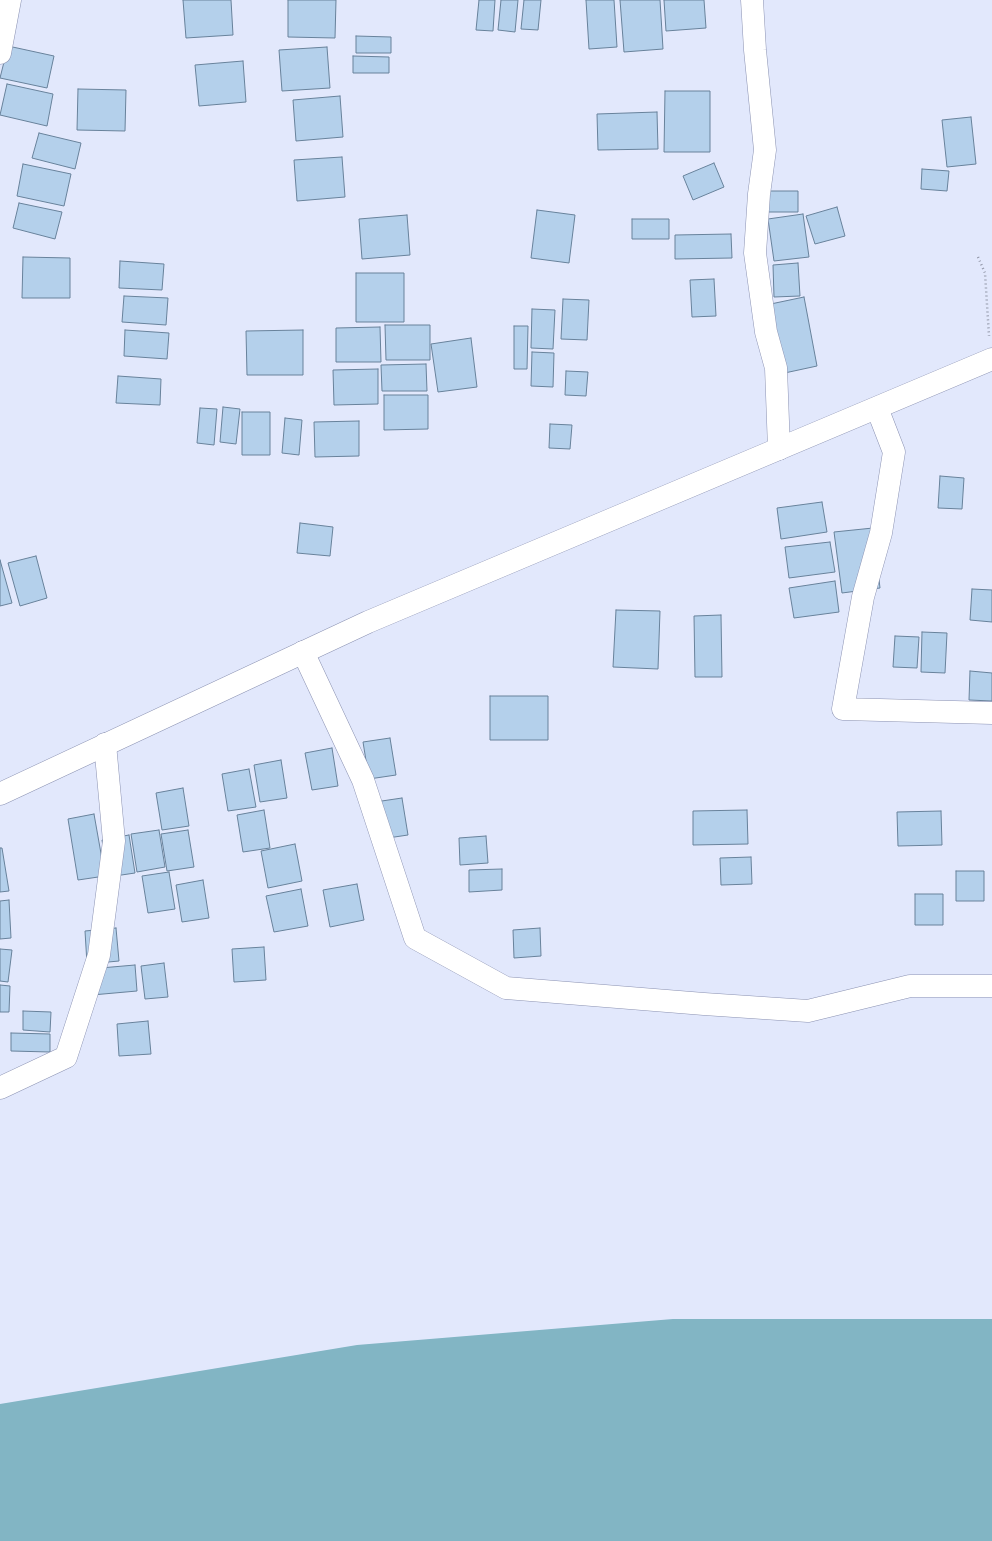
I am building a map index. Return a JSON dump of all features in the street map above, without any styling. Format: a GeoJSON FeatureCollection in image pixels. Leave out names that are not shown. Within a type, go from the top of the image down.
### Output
{"type":"FeatureCollection","features":[{"type":"Feature","properties":{"kind":"street"},"geometry":{"type":"LineString","coordinates":[[0,53],[10,0]]}},
{"type":"Feature","properties":{"kind":"street"},"geometry":{"type":"LineString","coordinates":[[752,0],[755,50],[765,150],[755,253],[766,332],[776,368],[779,449]]}},
{"type":"Feature","properties":{"kind":"street"},"geometry":{"type":"LineString","coordinates":[[0,794],[368,622],[991,360]]}},
{"type":"Feature","properties":{"kind":"street"},"geometry":{"type":"LineString","coordinates":[[877,408],[894,452],[881,533],[863,597],[843,709],[992,713]]}},
{"type":"Feature","properties":{"kind":"street"},"geometry":{"type":"LineString","coordinates":[[303,652],[363,780],[415,938],[506,988],[808,1011],[910,986],[992,986]]}},
{"type":"Feature","properties":{"kind":"street"},"geometry":{"type":"LineString","coordinates":[[0,1088],[66,1057],[99,955],[114,841],[105,744]]}},
{"type":"Feature","properties":{"kind":"path"},"geometry":{"type":"LineString","coordinates":[[978,257],[986,273],[991,360]]}},
{"type":"Feature","properties":{"kind":"water"},"geometry":{"type":"Polygon","coordinates":[[[673,1319],[992,1319],[992,1541],[0,1541],[0,1404],[357,1345],[673,1319]]]}},
{"type":"Feature","properties":{"kind":"building"},"geometry":{"type":"Polygon","coordinates":[[[183,0],[231,0],[233,35],[186,38],[183,0]]]}},
{"type":"Feature","properties":{"kind":"building"},"geometry":{"type":"Polygon","coordinates":[[[288,0],[336,0],[335,38],[288,37],[288,0]]]}},
{"type":"Feature","properties":{"kind":"building"},"geometry":{"type":"Polygon","coordinates":[[[479,0],[495,0],[493,31],[476,30],[479,0]]]}},
{"type":"Feature","properties":{"kind":"building"},"geometry":{"type":"Polygon","coordinates":[[[501,0],[518,0],[515,32],[498,30],[501,0]]]}},
{"type":"Feature","properties":{"kind":"building"},"geometry":{"type":"Polygon","coordinates":[[[524,0],[541,0],[538,30],[521,29],[524,0]]]}},
{"type":"Feature","properties":{"kind":"building"},"geometry":{"type":"Polygon","coordinates":[[[586,0],[614,0],[617,47],[589,49],[586,0]]]}},
{"type":"Feature","properties":{"kind":"building"},"geometry":{"type":"Polygon","coordinates":[[[620,0],[660,0],[663,49],[624,52],[620,0]]]}},
{"type":"Feature","properties":{"kind":"building"},"geometry":{"type":"Polygon","coordinates":[[[664,0],[704,0],[706,28],[666,31],[664,0]]]}},
{"type":"Feature","properties":{"kind":"building"},"geometry":{"type":"Polygon","coordinates":[[[356,36],[391,37],[391,53],[356,53],[356,36]]]}},
{"type":"Feature","properties":{"kind":"building"},"geometry":{"type":"Polygon","coordinates":[[[8,46],[54,56],[47,88],[0,78],[8,46]]]}},
{"type":"Feature","properties":{"kind":"building"},"geometry":{"type":"Polygon","coordinates":[[[327,47],[330,88],[282,91],[279,50],[327,47]]]}},
{"type":"Feature","properties":{"kind":"building"},"geometry":{"type":"Polygon","coordinates":[[[353,56],[389,57],[389,73],[353,73],[353,56]]]}},
{"type":"Feature","properties":{"kind":"building"},"geometry":{"type":"Polygon","coordinates":[[[243,61],[246,102],[199,106],[195,65],[243,61]]]}},
{"type":"Feature","properties":{"kind":"building"},"geometry":{"type":"Polygon","coordinates":[[[7,84],[53,94],[47,126],[0,115],[7,84]]]}},
{"type":"Feature","properties":{"kind":"building"},"geometry":{"type":"Polygon","coordinates":[[[78,89],[126,90],[125,131],[77,130],[78,89]]]}},
{"type":"Feature","properties":{"kind":"building"},"geometry":{"type":"Polygon","coordinates":[[[665,91],[710,91],[710,152],[664,152],[665,91]]]}},
{"type":"Feature","properties":{"kind":"building"},"geometry":{"type":"Polygon","coordinates":[[[340,96],[343,137],[296,141],[293,100],[340,96]]]}},
{"type":"Feature","properties":{"kind":"building"},"geometry":{"type":"Polygon","coordinates":[[[657,112],[658,149],[598,150],[597,114],[657,112]]]}},
{"type":"Feature","properties":{"kind":"building"},"geometry":{"type":"Polygon","coordinates":[[[971,117],[976,164],[947,167],[942,120],[971,117]]]}},
{"type":"Feature","properties":{"kind":"building"},"geometry":{"type":"Polygon","coordinates":[[[39,133],[81,143],[75,169],[32,158],[39,133]]]}},
{"type":"Feature","properties":{"kind":"building"},"geometry":{"type":"Polygon","coordinates":[[[342,157],[345,197],[297,201],[294,160],[342,157]]]}},
{"type":"Feature","properties":{"kind":"building"},"geometry":{"type":"Polygon","coordinates":[[[714,163],[724,187],[693,200],[683,176],[714,163]]]}},
{"type":"Feature","properties":{"kind":"building"},"geometry":{"type":"Polygon","coordinates":[[[23,164],[71,174],[64,206],[17,196],[23,164]]]}},
{"type":"Feature","properties":{"kind":"building"},"geometry":{"type":"Polygon","coordinates":[[[922,169],[949,171],[947,191],[921,189],[922,169]]]}},
{"type":"Feature","properties":{"kind":"building"},"geometry":{"type":"Polygon","coordinates":[[[764,191],[798,191],[798,212],[764,212],[764,191]]]}},
{"type":"Feature","properties":{"kind":"building"},"geometry":{"type":"Polygon","coordinates":[[[19,203],[62,212],[55,239],[13,228],[19,203]]]}},
{"type":"Feature","properties":{"kind":"building"},"geometry":{"type":"Polygon","coordinates":[[[837,207],[845,236],[815,244],[806,216],[837,207]]]}},
{"type":"Feature","properties":{"kind":"building"},"geometry":{"type":"Polygon","coordinates":[[[537,210],[575,215],[569,263],[531,258],[537,210]]]}},
{"type":"Feature","properties":{"kind":"building"},"geometry":{"type":"Polygon","coordinates":[[[803,214],[809,257],[774,261],[768,219],[803,214]]]}},
{"type":"Feature","properties":{"kind":"building"},"geometry":{"type":"Polygon","coordinates":[[[407,215],[410,255],[362,259],[359,219],[407,215]]]}},
{"type":"Feature","properties":{"kind":"building"},"geometry":{"type":"Polygon","coordinates":[[[632,219],[669,219],[669,239],[632,239],[632,219]]]}},
{"type":"Feature","properties":{"kind":"building"},"geometry":{"type":"Polygon","coordinates":[[[731,234],[732,258],[675,259],[675,235],[731,234]]]}},
{"type":"Feature","properties":{"kind":"building"},"geometry":{"type":"Polygon","coordinates":[[[23,257],[70,258],[70,298],[22,298],[23,257]]]}},
{"type":"Feature","properties":{"kind":"building"},"geometry":{"type":"Polygon","coordinates":[[[120,261],[164,264],[162,290],[119,288],[120,261]]]}},
{"type":"Feature","properties":{"kind":"building"},"geometry":{"type":"Polygon","coordinates":[[[798,263],[800,296],[774,297],[773,265],[798,263]]]}},
{"type":"Feature","properties":{"kind":"building"},"geometry":{"type":"Polygon","coordinates":[[[356,273],[404,273],[404,322],[356,322],[356,273]]]}},
{"type":"Feature","properties":{"kind":"building"},"geometry":{"type":"Polygon","coordinates":[[[714,279],[716,316],[692,317],[690,280],[714,279]]]}},
{"type":"Feature","properties":{"kind":"building"},"geometry":{"type":"Polygon","coordinates":[[[124,296],[168,298],[166,325],[122,322],[124,296]]]}},
{"type":"Feature","properties":{"kind":"building"},"geometry":{"type":"Polygon","coordinates":[[[804,297],[817,366],[780,374],[766,305],[804,297]]]}},
{"type":"Feature","properties":{"kind":"building"},"geometry":{"type":"Polygon","coordinates":[[[563,299],[589,300],[587,340],[561,339],[563,299]]]}},
{"type":"Feature","properties":{"kind":"building"},"geometry":{"type":"Polygon","coordinates":[[[532,309],[555,310],[553,349],[531,348],[532,309]]]}},
{"type":"Feature","properties":{"kind":"building"},"geometry":{"type":"Polygon","coordinates":[[[385,325],[430,325],[430,360],[386,360],[385,325]]]}},
{"type":"Feature","properties":{"kind":"building"},"geometry":{"type":"Polygon","coordinates":[[[514,326],[528,326],[527,369],[514,369],[514,326]]]}},
{"type":"Feature","properties":{"kind":"building"},"geometry":{"type":"Polygon","coordinates":[[[380,327],[381,362],[336,362],[336,328],[380,327]]]}},
{"type":"Feature","properties":{"kind":"building"},"geometry":{"type":"Polygon","coordinates":[[[125,330],[169,333],[167,359],[124,356],[125,330]]]}},
{"type":"Feature","properties":{"kind":"building"},"geometry":{"type":"Polygon","coordinates":[[[303,330],[303,375],[247,375],[246,331],[303,330]]]}},
{"type":"Feature","properties":{"kind":"building"},"geometry":{"type":"Polygon","coordinates":[[[471,338],[477,387],[438,392],[431,344],[471,338]]]}},
{"type":"Feature","properties":{"kind":"building"},"geometry":{"type":"Polygon","coordinates":[[[532,352],[554,353],[553,387],[531,386],[532,352]]]}},
{"type":"Feature","properties":{"kind":"building"},"geometry":{"type":"Polygon","coordinates":[[[426,364],[427,391],[382,391],[381,365],[426,364]]]}},
{"type":"Feature","properties":{"kind":"building"},"geometry":{"type":"Polygon","coordinates":[[[378,369],[378,404],[334,405],[333,370],[378,369]]]}},
{"type":"Feature","properties":{"kind":"building"},"geometry":{"type":"Polygon","coordinates":[[[566,371],[588,372],[586,396],[565,395],[566,371]]]}},
{"type":"Feature","properties":{"kind":"building"},"geometry":{"type":"Polygon","coordinates":[[[118,376],[161,379],[160,405],[116,403],[118,376]]]}},
{"type":"Feature","properties":{"kind":"building"},"geometry":{"type":"Polygon","coordinates":[[[384,395],[428,395],[428,429],[384,430],[384,395]]]}},
{"type":"Feature","properties":{"kind":"building"},"geometry":{"type":"Polygon","coordinates":[[[223,407],[240,409],[236,444],[220,442],[223,407]]]}},
{"type":"Feature","properties":{"kind":"building"},"geometry":{"type":"Polygon","coordinates":[[[200,408],[217,409],[214,445],[197,443],[200,408]]]}},
{"type":"Feature","properties":{"kind":"building"},"geometry":{"type":"Polygon","coordinates":[[[242,412],[270,412],[270,455],[242,455],[242,412]]]}},
{"type":"Feature","properties":{"kind":"building"},"geometry":{"type":"Polygon","coordinates":[[[285,418],[302,420],[299,455],[282,453],[285,418]]]}},
{"type":"Feature","properties":{"kind":"building"},"geometry":{"type":"Polygon","coordinates":[[[359,421],[359,456],[315,457],[314,422],[359,421]]]}},
{"type":"Feature","properties":{"kind":"building"},"geometry":{"type":"Polygon","coordinates":[[[550,424],[572,425],[570,449],[549,448],[550,424]]]}},
{"type":"Feature","properties":{"kind":"building"},"geometry":{"type":"Polygon","coordinates":[[[940,476],[964,478],[962,509],[938,508],[940,476]]]}},
{"type":"Feature","properties":{"kind":"building"},"geometry":{"type":"Polygon","coordinates":[[[822,502],[827,532],[781,539],[777,508],[822,502]]]}},
{"type":"Feature","properties":{"kind":"building"},"geometry":{"type":"Polygon","coordinates":[[[300,523],[333,527],[330,556],[297,553],[300,523]]]}},
{"type":"Feature","properties":{"kind":"building"},"geometry":{"type":"Polygon","coordinates":[[[873,528],[880,588],[842,593],[834,532],[873,528]]]}},
{"type":"Feature","properties":{"kind":"building"},"geometry":{"type":"Polygon","coordinates":[[[830,542],[835,572],[789,578],[785,547],[830,542]]]}},
{"type":"Feature","properties":{"kind":"building"},"geometry":{"type":"Polygon","coordinates":[[[36,556],[47,598],[20,606],[8,563],[36,556]]]}},
{"type":"Feature","properties":{"kind":"building"},"geometry":{"type":"Polygon","coordinates":[[[0,560],[12,603],[0,606],[0,560]]]}},
{"type":"Feature","properties":{"kind":"building"},"geometry":{"type":"Polygon","coordinates":[[[835,581],[839,612],[794,618],[789,588],[835,581]]]}},
{"type":"Feature","properties":{"kind":"building"},"geometry":{"type":"Polygon","coordinates":[[[972,589],[992,590],[992,622],[970,620],[972,589]]]}},
{"type":"Feature","properties":{"kind":"building"},"geometry":{"type":"Polygon","coordinates":[[[616,610],[660,611],[658,669],[613,667],[616,610]]]}},
{"type":"Feature","properties":{"kind":"building"},"geometry":{"type":"Polygon","coordinates":[[[721,615],[722,677],[695,677],[694,616],[721,615]]]}},
{"type":"Feature","properties":{"kind":"building"},"geometry":{"type":"Polygon","coordinates":[[[922,632],[947,633],[945,673],[921,672],[922,632]]]}},
{"type":"Feature","properties":{"kind":"building"},"geometry":{"type":"Polygon","coordinates":[[[895,636],[919,637],[917,668],[893,667],[895,636]]]}},
{"type":"Feature","properties":{"kind":"building"},"geometry":{"type":"Polygon","coordinates":[[[970,671],[992,673],[992,701],[969,700],[970,671]]]}},
{"type":"Feature","properties":{"kind":"building"},"geometry":{"type":"Polygon","coordinates":[[[490,696],[548,696],[548,740],[490,740],[490,696]]]}},
{"type":"Feature","properties":{"kind":"building"},"geometry":{"type":"Polygon","coordinates":[[[390,738],[396,775],[369,779],[363,742],[390,738]]]}},
{"type":"Feature","properties":{"kind":"building"},"geometry":{"type":"Polygon","coordinates":[[[332,748],[338,786],[312,790],[305,753],[332,748]]]}},
{"type":"Feature","properties":{"kind":"building"},"geometry":{"type":"Polygon","coordinates":[[[281,760],[287,798],[260,802],[254,765],[281,760]]]}},
{"type":"Feature","properties":{"kind":"building"},"geometry":{"type":"Polygon","coordinates":[[[249,769],[256,807],[228,811],[222,774],[249,769]]]}},
{"type":"Feature","properties":{"kind":"building"},"geometry":{"type":"Polygon","coordinates":[[[183,788],[189,826],[162,830],[156,793],[183,788]]]}},
{"type":"Feature","properties":{"kind":"building"},"geometry":{"type":"Polygon","coordinates":[[[402,798],[408,835],[381,839],[375,802],[402,798]]]}},
{"type":"Feature","properties":{"kind":"building"},"geometry":{"type":"Polygon","coordinates":[[[264,810],[270,848],[243,852],[237,815],[264,810]]]}},
{"type":"Feature","properties":{"kind":"building"},"geometry":{"type":"Polygon","coordinates":[[[747,810],[748,844],[693,845],[693,811],[747,810]]]}},
{"type":"Feature","properties":{"kind":"building"},"geometry":{"type":"Polygon","coordinates":[[[941,811],[942,845],[898,846],[897,812],[941,811]]]}},
{"type":"Feature","properties":{"kind":"building"},"geometry":{"type":"Polygon","coordinates":[[[94,814],[105,876],[78,880],[68,819],[94,814]]]}},
{"type":"Feature","properties":{"kind":"building"},"geometry":{"type":"Polygon","coordinates":[[[159,830],[165,867],[137,872],[131,834],[159,830]]]}},
{"type":"Feature","properties":{"kind":"building"},"geometry":{"type":"Polygon","coordinates":[[[188,830],[194,867],[167,871],[161,834],[188,830]]]}},
{"type":"Feature","properties":{"kind":"building"},"geometry":{"type":"Polygon","coordinates":[[[129,835],[135,873],[108,877],[102,840],[129,835]]]}},
{"type":"Feature","properties":{"kind":"building"},"geometry":{"type":"Polygon","coordinates":[[[486,836],[488,863],[460,865],[459,838],[486,836]]]}},
{"type":"Feature","properties":{"kind":"building"},"geometry":{"type":"Polygon","coordinates":[[[295,844],[302,881],[268,888],[261,851],[295,844]]]}},
{"type":"Feature","properties":{"kind":"building"},"geometry":{"type":"Polygon","coordinates":[[[0,848],[2,848],[9,891],[0,892],[0,848]]]}},
{"type":"Feature","properties":{"kind":"building"},"geometry":{"type":"Polygon","coordinates":[[[751,857],[752,884],[721,885],[720,858],[751,857]]]}},
{"type":"Feature","properties":{"kind":"building"},"geometry":{"type":"Polygon","coordinates":[[[502,869],[502,890],[469,892],[469,870],[502,869]]]}},
{"type":"Feature","properties":{"kind":"building"},"geometry":{"type":"Polygon","coordinates":[[[956,871],[984,871],[984,901],[956,901],[956,871]]]}},
{"type":"Feature","properties":{"kind":"building"},"geometry":{"type":"Polygon","coordinates":[[[169,872],[175,909],[148,913],[142,876],[169,872]]]}},
{"type":"Feature","properties":{"kind":"building"},"geometry":{"type":"Polygon","coordinates":[[[203,880],[209,918],[182,922],[176,885],[203,880]]]}},
{"type":"Feature","properties":{"kind":"building"},"geometry":{"type":"Polygon","coordinates":[[[357,884],[364,920],[330,927],[323,890],[357,884]]]}},
{"type":"Feature","properties":{"kind":"building"},"geometry":{"type":"Polygon","coordinates":[[[301,889],[308,926],[274,932],[266,896],[301,889]]]}},
{"type":"Feature","properties":{"kind":"building"},"geometry":{"type":"Polygon","coordinates":[[[915,894],[943,894],[943,925],[915,925],[915,894]]]}},
{"type":"Feature","properties":{"kind":"building"},"geometry":{"type":"Polygon","coordinates":[[[9,900],[11,938],[0,939],[0,901],[9,900]]]}},
{"type":"Feature","properties":{"kind":"building"},"geometry":{"type":"Polygon","coordinates":[[[116,928],[119,961],[87,964],[85,931],[116,928]]]}},
{"type":"Feature","properties":{"kind":"building"},"geometry":{"type":"Polygon","coordinates":[[[540,928],[541,956],[514,958],[513,930],[540,928]]]}},
{"type":"Feature","properties":{"kind":"building"},"geometry":{"type":"Polygon","coordinates":[[[264,947],[266,980],[234,982],[232,949],[264,947]]]}},
{"type":"Feature","properties":{"kind":"building"},"geometry":{"type":"Polygon","coordinates":[[[0,949],[12,950],[8,982],[0,981],[0,949]]]}},
{"type":"Feature","properties":{"kind":"building"},"geometry":{"type":"Polygon","coordinates":[[[164,963],[168,997],[145,999],[141,966],[164,963]]]}},
{"type":"Feature","properties":{"kind":"building"},"geometry":{"type":"Polygon","coordinates":[[[135,965],[137,991],[92,995],[89,969],[135,965]]]}},
{"type":"Feature","properties":{"kind":"building"},"geometry":{"type":"Polygon","coordinates":[[[0,985],[10,986],[9,1012],[0,1012],[0,985]]]}},
{"type":"Feature","properties":{"kind":"building"},"geometry":{"type":"Polygon","coordinates":[[[23,1011],[51,1012],[50,1032],[23,1030],[23,1011]]]}},
{"type":"Feature","properties":{"kind":"building"},"geometry":{"type":"Polygon","coordinates":[[[148,1021],[151,1054],[119,1056],[117,1024],[148,1021]]]}},
{"type":"Feature","properties":{"kind":"building"},"geometry":{"type":"Polygon","coordinates":[[[11,1033],[50,1034],[50,1052],[11,1051],[11,1033]]]}}]}
